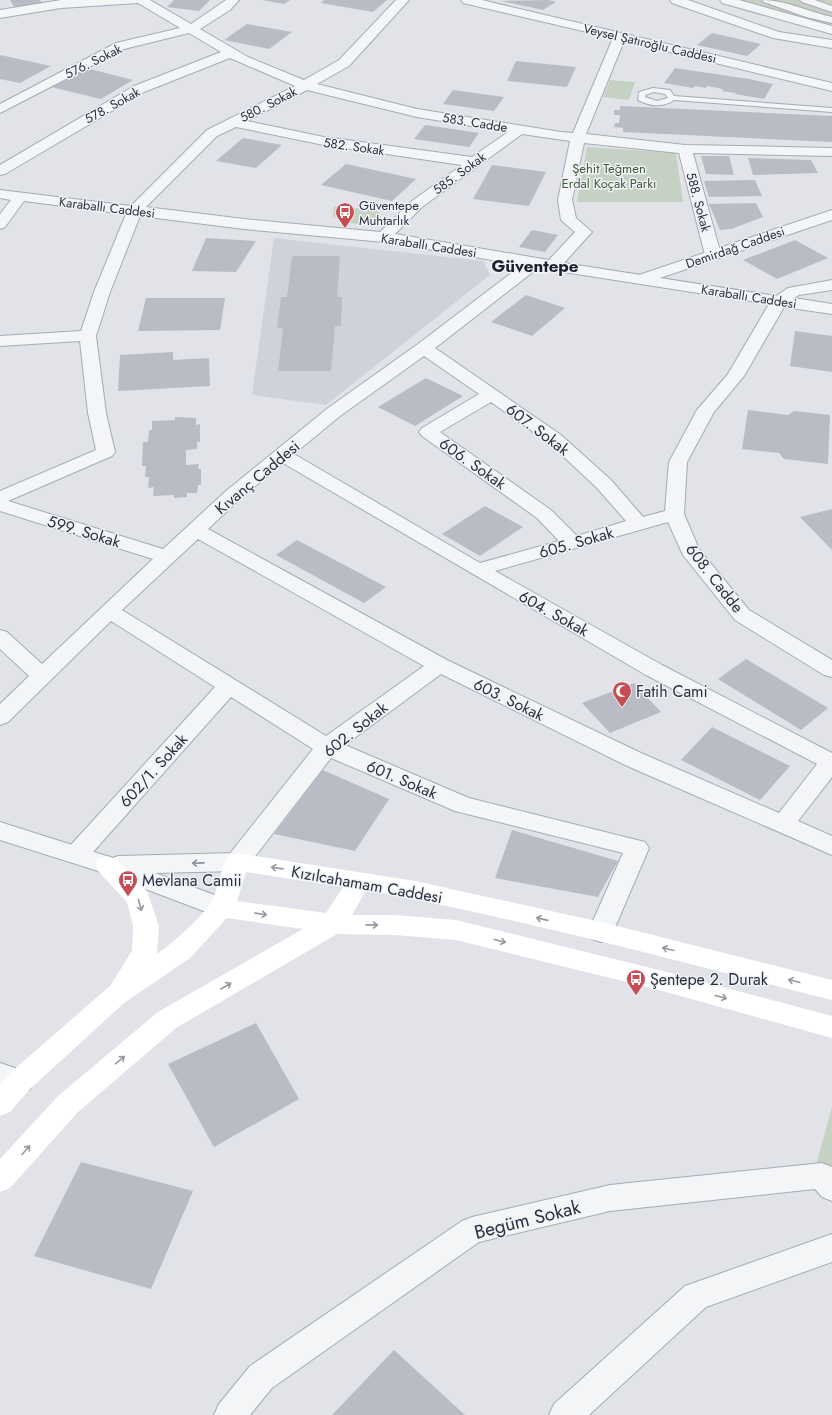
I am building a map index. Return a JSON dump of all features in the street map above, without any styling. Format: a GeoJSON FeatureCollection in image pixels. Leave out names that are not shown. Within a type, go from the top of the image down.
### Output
{"type":"FeatureCollection","features":[{"type":"Feature","properties":{"kind":"main road","name":"Kızılcahamam Caddesi"},"geometry":{"type":"LineString","coordinates":[[237,862],[360,880],[601,932],[832,990]]}},
{"type":"Feature","properties":{"kind":"main road"},"geometry":{"type":"LineString","coordinates":[[0,1104],[10,1077],[115,996],[181,951],[222,908],[237,862]]}},
{"type":"Feature","properties":{"kind":"main road"},"geometry":{"type":"LineString","coordinates":[[107,865],[138,898],[146,926],[145,953],[115,996]]}},
{"type":"Feature","properties":{"kind":"main road"},"geometry":{"type":"LineString","coordinates":[[0,1179],[68,1104],[167,1020],[333,924],[360,880]]}},
{"type":"Feature","properties":{"kind":"main road","name":"Kızılcahamam Caddesi"},"geometry":{"type":"LineString","coordinates":[[222,908],[333,924],[395,925],[456,930],[659,980],[832,1027]]}},
{"type":"Feature","properties":{"kind":"street"},"geometry":{"type":"LineString","coordinates":[[0,14],[61,4],[136,0]]}},
{"type":"Feature","properties":{"kind":"street","name":"583. Cadde"},"geometry":{"type":"LineString","coordinates":[[141,0],[242,60],[305,86],[417,113],[578,138],[685,149],[832,152]]}},
{"type":"Feature","properties":{"kind":"street","name":"576. Sokak"},"geometry":{"type":"LineString","coordinates":[[0,109],[120,46],[192,29],[226,7],[233,0]]}},
{"type":"Feature","properties":{"kind":"street","name":"580. Sokak"},"geometry":{"type":"LineString","coordinates":[[135,210],[212,133],[305,86],[344,63],[403,0]]}},
{"type":"Feature","properties":{"kind":"street","name":"Veysel Şatıroğlu Caddesi"},"geometry":{"type":"LineString","coordinates":[[467,0],[832,87]]}},
{"type":"Feature","properties":{"kind":"street"},"geometry":{"type":"LineString","coordinates":[[676,0],[778,35],[832,44]]}},
{"type":"Feature","properties":{"kind":"street"},"geometry":{"type":"LineString","coordinates":[[726,0],[832,30]]}},
{"type":"Feature","properties":{"kind":"street"},"geometry":{"type":"LineString","coordinates":[[767,0],[810,15],[832,20]]}},
{"type":"Feature","properties":{"kind":"street"},"geometry":{"type":"LineString","coordinates":[[805,0],[832,9]]}},
{"type":"Feature","properties":{"kind":"street"},"geometry":{"type":"LineString","coordinates":[[578,138],[620,36]]}},
{"type":"Feature","properties":{"kind":"street","name":"578. Sokak"},"geometry":{"type":"LineString","coordinates":[[0,171],[140,89],[230,53]]}},
{"type":"Feature","properties":{"kind":"street","name":"582. Sokak"},"geometry":{"type":"LineString","coordinates":[[234,122],[280,134],[343,146],[475,162]]}},
{"type":"Feature","properties":{"kind":"street","name":"585. Sokak"},"geometry":{"type":"LineString","coordinates":[[384,237],[417,204],[520,129]]}},
{"type":"Feature","properties":{"kind":"street","name":"Kıvanç Caddesi"},"geometry":{"type":"LineString","coordinates":[[0,718],[109,611],[233,496],[282,455],[334,412],[545,264],[584,232],[569,220],[565,200],[578,138]]}},
{"type":"Feature","properties":{"kind":"street","name":"588. Sokak"},"geometry":{"type":"LineString","coordinates":[[685,149],[713,255]]}},
{"type":"Feature","properties":{"kind":"street","name":"Karaballı Caddesi"},"geometry":{"type":"LineString","coordinates":[[0,194],[244,224],[384,237],[639,280],[832,309]]}},
{"type":"Feature","properties":{"kind":"street"},"geometry":{"type":"LineString","coordinates":[[0,224],[21,196]]}},
{"type":"Feature","properties":{"kind":"street"},"geometry":{"type":"LineString","coordinates":[[0,498],[106,452],[97,413],[88,336],[102,292],[135,210]]}},
{"type":"Feature","properties":{"kind":"street","name":"Demirdağ Caddesi"},"geometry":{"type":"LineString","coordinates":[[639,280],[832,215]]}},
{"type":"Feature","properties":{"kind":"street"},"geometry":{"type":"LineString","coordinates":[[779,301],[794,291],[832,285]]}},
{"type":"Feature","properties":{"kind":"street","name":"608. Cadde"},"geometry":{"type":"LineString","coordinates":[[779,301],[735,376],[706,410],[678,462],[674,514],[690,551],[742,615],[832,670]]}},
{"type":"Feature","properties":{"kind":"street"},"geometry":{"type":"LineString","coordinates":[[0,341],[88,336]]}},
{"type":"Feature","properties":{"kind":"street","name":"607. Sokak"},"geometry":{"type":"LineString","coordinates":[[424,348],[555,438],[604,484],[639,524]]}},
{"type":"Feature","properties":{"kind":"street","name":"606. Sokak"},"geometry":{"type":"LineString","coordinates":[[492,394],[428,432],[544,514],[573,543]]}},
{"type":"Feature","properties":{"kind":"street","name":"604. Sokak"},"geometry":{"type":"LineString","coordinates":[[282,455],[478,570],[654,670],[832,762]]}},
{"type":"Feature","properties":{"kind":"street","name":"599. Sokak"},"geometry":{"type":"LineString","coordinates":[[0,505],[167,557]]}},
{"type":"Feature","properties":{"kind":"street","name":"605. Sokak"},"geometry":{"type":"LineString","coordinates":[[478,570],[674,514]]}},
{"type":"Feature","properties":{"kind":"street","name":"603. Sokak"},"geometry":{"type":"LineString","coordinates":[[196,530],[439,665],[633,759],[832,846]]}},
{"type":"Feature","properties":{"kind":"street","name":"601. Sokak"},"geometry":{"type":"LineString","coordinates":[[109,611],[327,747],[464,804],[637,848],[601,932]]}},
{"type":"Feature","properties":{"kind":"street"},"geometry":{"type":"LineString","coordinates":[[0,637],[42,676]]}},
{"type":"Feature","properties":{"kind":"street","name":"602. Sokak"},"geometry":{"type":"LineString","coordinates":[[237,862],[327,747],[439,665]]}},
{"type":"Feature","properties":{"kind":"street","name":"602/1. Sokak"},"geometry":{"type":"LineString","coordinates":[[77,854],[229,686]]}},
{"type":"Feature","properties":{"kind":"street"},"geometry":{"type":"LineString","coordinates":[[782,824],[832,762]]}},
{"type":"Feature","properties":{"kind":"street"},"geometry":{"type":"LineString","coordinates":[[0,831],[77,854],[222,908]]}},
{"type":"Feature","properties":{"kind":"street"},"geometry":{"type":"LineString","coordinates":[[107,865],[237,862]]}},
{"type":"Feature","properties":{"kind":"street","name":"Begüm Sokak"},"geometry":{"type":"LineString","coordinates":[[230,1415],[261,1377],[472,1230],[610,1198],[822,1176],[832,1188]]}},
{"type":"Feature","properties":{"kind":"street"},"geometry":{"type":"LineString","coordinates":[[565,1415],[588,1403],[696,1296],[832,1248]]}},
{"type":"Feature","properties":{"kind":"lane"},"geometry":{"type":"LineString","coordinates":[[672,98],[832,110]]}},
{"type":"Feature","properties":{"kind":"shaded area"},"geometry":{"type":"Polygon","coordinates":[[[274,238],[483,261],[490,275],[326,405],[252,395],[274,238]]]}},
{"type":"Feature","properties":{"kind":"green space"},"geometry":{"type":"Polygon","coordinates":[[[740,0],[832,0],[832,26],[740,0]]]}},
{"type":"Feature","properties":{"kind":"green space"},"geometry":{"type":"Polygon","coordinates":[[[610,80],[635,82],[629,100],[603,97],[610,80]]]}},
{"type":"Feature","properties":{"kind":"green space","name":"Şehit Teğmen Erdal Koçak Parkı"},"geometry":{"type":"Polygon","coordinates":[[[587,147],[676,153],[683,202],[577,202],[587,147]]]}},
{"type":"Feature","properties":{"kind":"green space"},"geometry":{"type":"Polygon","coordinates":[[[339,206],[381,211],[371,225],[349,223],[333,216],[334,207],[339,206]]]}},
{"type":"Feature","properties":{"kind":"green space"},"geometry":{"type":"Polygon","coordinates":[[[832,1107],[832,1174],[816,1165],[832,1107]]]}},
{"type":"Feature","properties":{"kind":"building"},"geometry":{"type":"Polygon","coordinates":[[[10,0],[40,0],[42,3],[14,7],[10,0]]]}},
{"type":"Feature","properties":{"kind":"building"},"geometry":{"type":"Polygon","coordinates":[[[174,0],[210,0],[199,11],[167,7],[174,0]]]}},
{"type":"Feature","properties":{"kind":"building"},"geometry":{"type":"Polygon","coordinates":[[[262,0],[290,0],[284,4],[262,0]]]}},
{"type":"Feature","properties":{"kind":"building"},"geometry":{"type":"Polygon","coordinates":[[[324,0],[387,0],[373,12],[321,3],[324,0]]]}},
{"type":"Feature","properties":{"kind":"building"},"geometry":{"type":"Polygon","coordinates":[[[549,0],[556,2],[543,10],[501,1],[549,0]]]}},
{"type":"Feature","properties":{"kind":"building"},"geometry":{"type":"Polygon","coordinates":[[[247,24],[292,32],[269,49],[224,40],[247,24]]]}},
{"type":"Feature","properties":{"kind":"building"},"geometry":{"type":"Polygon","coordinates":[[[712,33],[761,44],[747,56],[697,45],[712,33]]]}},
{"type":"Feature","properties":{"kind":"building"},"geometry":{"type":"Polygon","coordinates":[[[0,55],[51,66],[20,83],[0,79],[0,55]]]}},
{"type":"Feature","properties":{"kind":"building"},"geometry":{"type":"Polygon","coordinates":[[[516,61],[576,67],[567,87],[507,81],[516,61]]]}},
{"type":"Feature","properties":{"kind":"building"},"geometry":{"type":"Polygon","coordinates":[[[86,68],[133,80],[101,99],[51,87],[86,68]]]}},
{"type":"Feature","properties":{"kind":"building"},"geometry":{"type":"Polygon","coordinates":[[[675,68],[773,84],[764,99],[735,94],[736,93],[722,91],[723,89],[707,86],[706,88],[695,86],[693,88],[664,83],[675,68]]]}},
{"type":"Feature","properties":{"kind":"building"},"geometry":{"type":"Polygon","coordinates":[[[453,90],[504,97],[494,111],[443,104],[453,90]]]}},
{"type":"Feature","properties":{"kind":"building"},"geometry":{"type":"Polygon","coordinates":[[[620,106],[832,116],[832,142],[623,132],[623,128],[614,127],[615,123],[619,123],[620,115],[614,115],[614,110],[620,110],[620,106]]]}},
{"type":"Feature","properties":{"kind":"building"},"geometry":{"type":"Polygon","coordinates":[[[425,125],[479,133],[469,147],[414,139],[425,125]]]}},
{"type":"Feature","properties":{"kind":"building"},"geometry":{"type":"Polygon","coordinates":[[[243,138],[282,145],[256,168],[216,161],[243,138]]]}},
{"type":"Feature","properties":{"kind":"building"},"geometry":{"type":"Polygon","coordinates":[[[701,156],[729,156],[734,175],[706,174],[701,156]]]}},
{"type":"Feature","properties":{"kind":"building"},"geometry":{"type":"Polygon","coordinates":[[[748,158],[811,160],[818,173],[753,175],[748,158]]]}},
{"type":"Feature","properties":{"kind":"building"},"geometry":{"type":"Polygon","coordinates":[[[346,164],[416,179],[392,201],[321,185],[346,164]]]}},
{"type":"Feature","properties":{"kind":"building"},"geometry":{"type":"Polygon","coordinates":[[[492,165],[546,172],[529,206],[473,199],[492,165]]]}},
{"type":"Feature","properties":{"kind":"building"},"geometry":{"type":"Polygon","coordinates":[[[755,180],[762,196],[709,197],[704,181],[755,180]]]}},
{"type":"Feature","properties":{"kind":"building"},"geometry":{"type":"Polygon","coordinates":[[[756,203],[763,217],[731,229],[720,230],[709,204],[756,203]]]}},
{"type":"Feature","properties":{"kind":"building"},"geometry":{"type":"Polygon","coordinates":[[[532,230],[558,235],[545,252],[519,247],[532,230]]]}},
{"type":"Feature","properties":{"kind":"building"},"geometry":{"type":"Polygon","coordinates":[[[206,238],[256,241],[236,272],[192,271],[206,238]]]}},
{"type":"Feature","properties":{"kind":"building"},"geometry":{"type":"Polygon","coordinates":[[[795,240],[828,258],[777,279],[743,260],[795,240]]]}},
{"type":"Feature","properties":{"kind":"building"},"geometry":{"type":"Polygon","coordinates":[[[292,256],[340,256],[337,297],[342,297],[341,326],[335,326],[331,371],[278,371],[283,328],[277,328],[281,297],[287,297],[292,256]]]}},
{"type":"Feature","properties":{"kind":"building"},"geometry":{"type":"Polygon","coordinates":[[[526,295],[565,308],[532,336],[491,322],[526,295]]]}},
{"type":"Feature","properties":{"kind":"building"},"geometry":{"type":"Polygon","coordinates":[[[146,298],[225,298],[220,330],[138,331],[146,298]]]}},
{"type":"Feature","properties":{"kind":"building"},"geometry":{"type":"Polygon","coordinates":[[[795,331],[832,336],[832,372],[790,366],[795,331]]]}},
{"type":"Feature","properties":{"kind":"building"},"geometry":{"type":"Polygon","coordinates":[[[173,352],[173,360],[209,358],[210,386],[118,391],[120,355],[173,352]]]}},
{"type":"Feature","properties":{"kind":"building"},"geometry":{"type":"Polygon","coordinates":[[[426,378],[463,396],[415,426],[378,407],[426,378]]]}},
{"type":"Feature","properties":{"kind":"building"},"geometry":{"type":"Polygon","coordinates":[[[748,410],[788,415],[794,411],[830,415],[828,464],[784,459],[779,453],[742,449],[748,410]]]}},
{"type":"Feature","properties":{"kind":"building"},"geometry":{"type":"Polygon","coordinates":[[[175,417],[196,418],[196,425],[200,424],[200,442],[197,442],[197,449],[186,450],[186,465],[199,464],[198,469],[201,469],[201,485],[198,485],[197,493],[187,493],[187,497],[174,498],[174,495],[153,496],[154,487],[148,488],[149,477],[145,477],[146,466],[142,466],[143,442],[148,442],[149,430],[152,430],[152,421],[175,420],[175,417]]]}},
{"type":"Feature","properties":{"kind":"building"},"geometry":{"type":"Polygon","coordinates":[[[485,506],[523,527],[480,556],[442,534],[485,506]]]}},
{"type":"Feature","properties":{"kind":"building"},"geometry":{"type":"Polygon","coordinates":[[[832,509],[832,550],[800,517],[832,509]]]}},
{"type":"Feature","properties":{"kind":"building"},"geometry":{"type":"Polygon","coordinates":[[[297,540],[386,587],[364,603],[276,555],[297,540]]]}},
{"type":"Feature","properties":{"kind":"building"},"geometry":{"type":"Polygon","coordinates":[[[746,659],[828,708],[801,730],[718,679],[746,659]]]}},
{"type":"Feature","properties":{"kind":"building","name":"Fatih Cami"},"geometry":{"type":"Polygon","coordinates":[[[634,683],[661,712],[610,733],[582,703],[634,683]]]}},
{"type":"Feature","properties":{"kind":"building"},"geometry":{"type":"Polygon","coordinates":[[[712,727],[790,766],[760,800],[681,760],[712,727]]]}},
{"type":"Feature","properties":{"kind":"building"},"geometry":{"type":"Polygon","coordinates":[[[323,770],[389,799],[355,851],[274,834],[323,770]]]}},
{"type":"Feature","properties":{"kind":"building"},"geometry":{"type":"Polygon","coordinates":[[[512,830],[618,861],[598,897],[495,878],[512,830]]]}},
{"type":"Feature","properties":{"kind":"building"},"geometry":{"type":"Polygon","coordinates":[[[256,1023],[299,1099],[214,1147],[168,1064],[256,1023]]]}},
{"type":"Feature","properties":{"kind":"building"},"geometry":{"type":"Polygon","coordinates":[[[81,1162],[193,1191],[151,1289],[34,1256],[81,1162]]]}},
{"type":"Feature","properties":{"kind":"building"},"geometry":{"type":"Polygon","coordinates":[[[394,1350],[465,1415],[332,1415],[394,1350]]]}},
{"type":"Feature","properties":{"kind":"place","name":"Güventepe Muhtarlık"},"geometry":{"type":"Point","coordinates":[345,229]}},
{"type":"Feature","properties":{"kind":"place","name":"Fatih Cami"},"geometry":{"type":"Point","coordinates":[622,708]}},
{"type":"Feature","properties":{"kind":"place","name":"Mevlana Camii"},"geometry":{"type":"Point","coordinates":[128,897]}},
{"type":"Feature","properties":{"kind":"place","name":"Şentepe 2. Durak"},"geometry":{"type":"Point","coordinates":[636,996]}},
{"type":"Feature","properties":{"kind":"district","name":"Güventepe"},"geometry":{"type":"Point","coordinates":[535,266]}}]}
